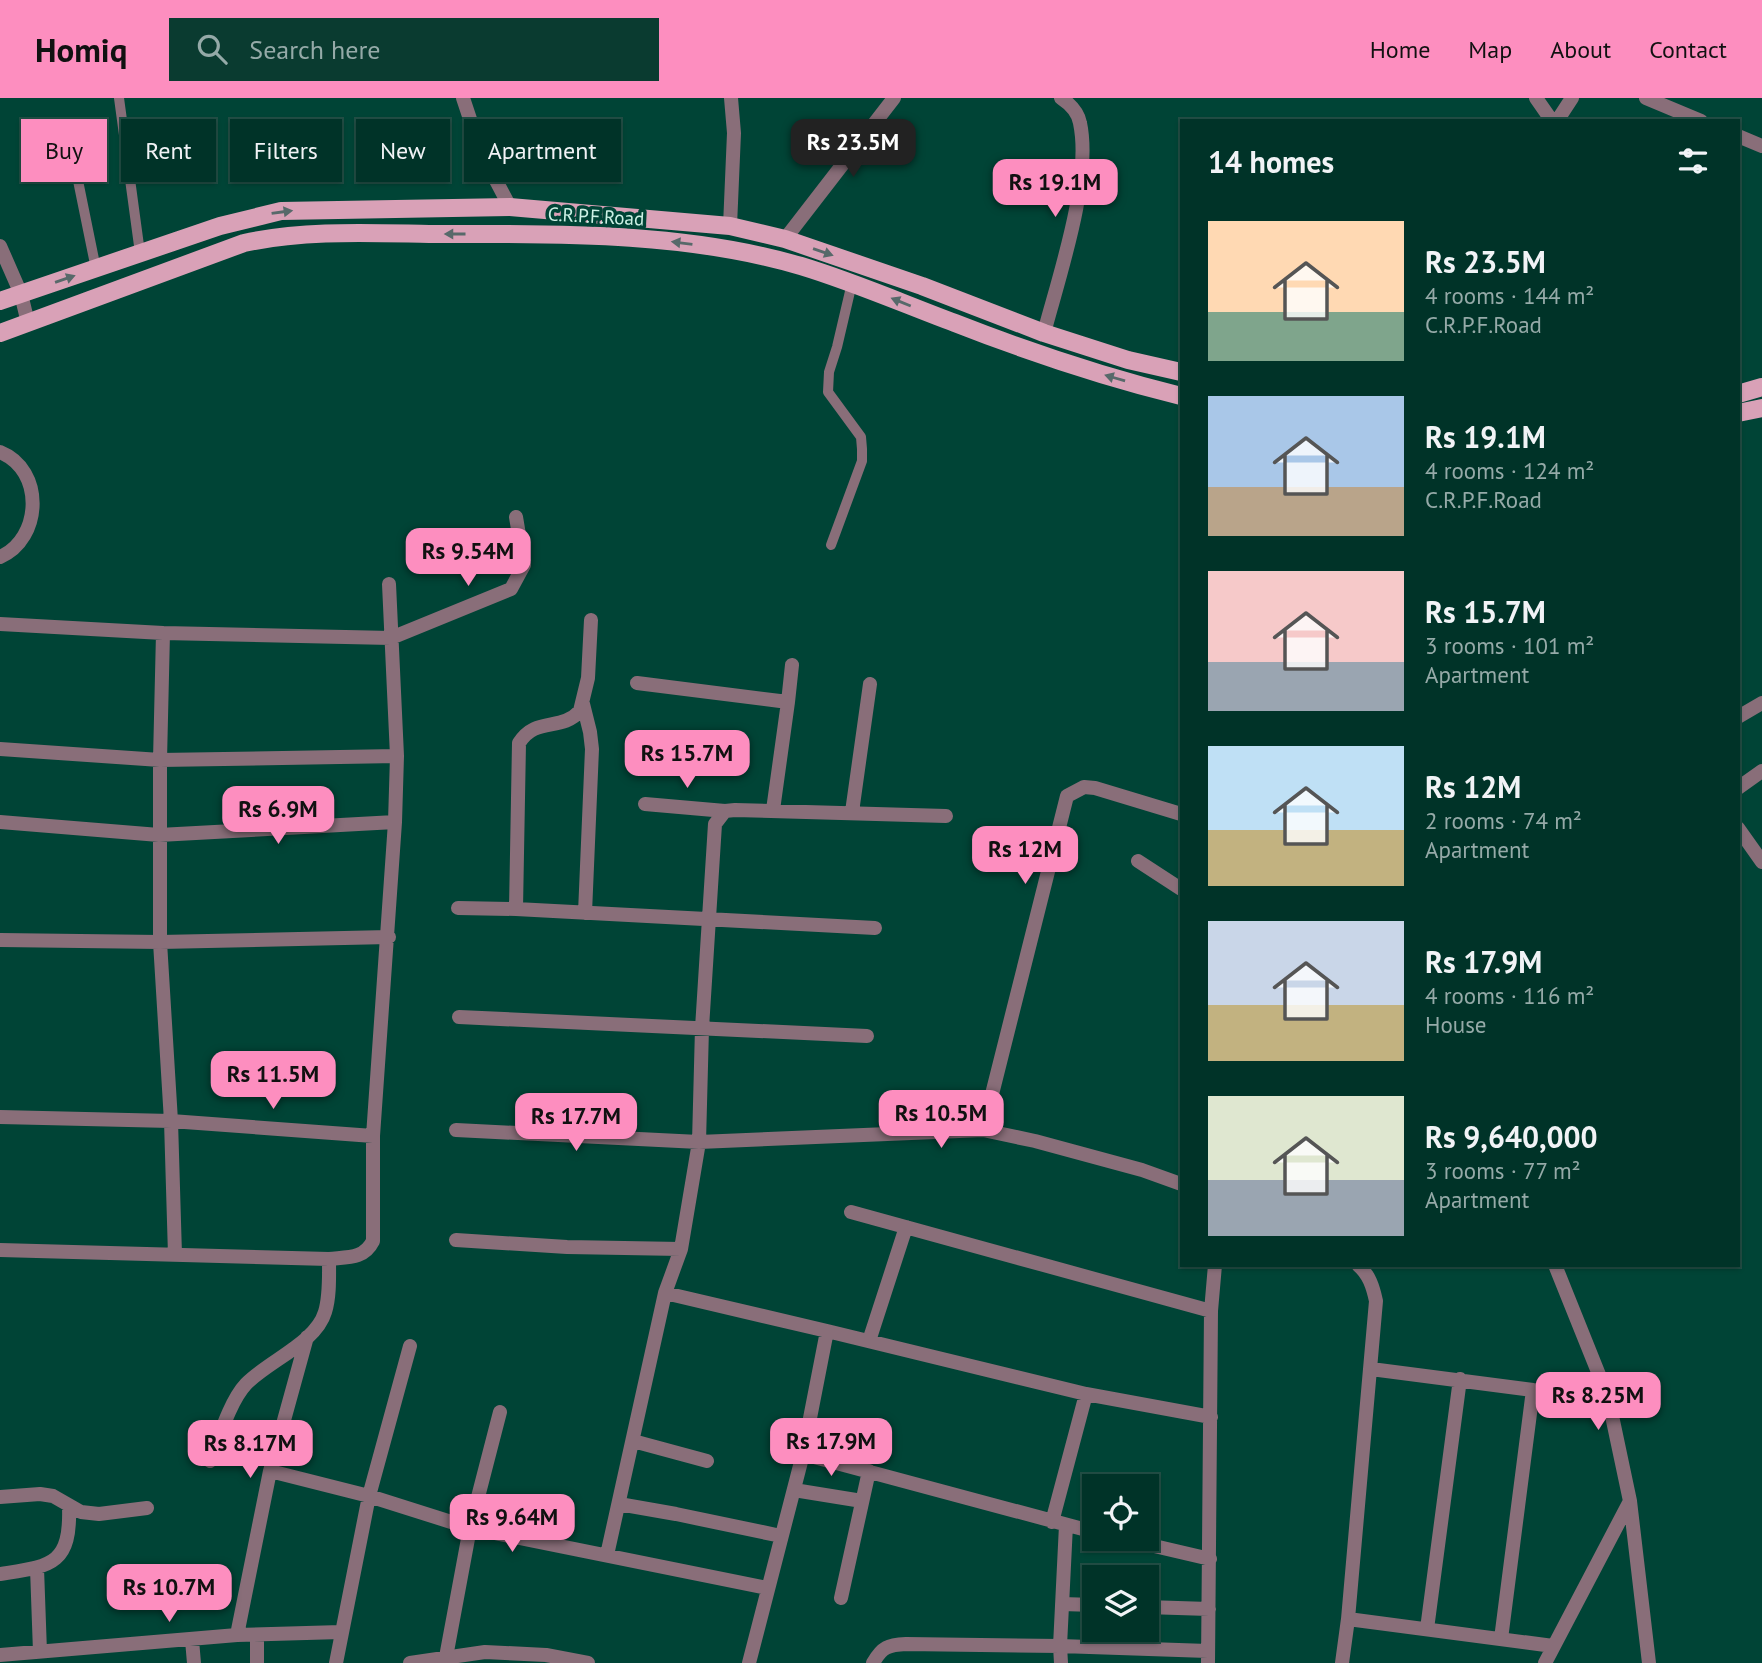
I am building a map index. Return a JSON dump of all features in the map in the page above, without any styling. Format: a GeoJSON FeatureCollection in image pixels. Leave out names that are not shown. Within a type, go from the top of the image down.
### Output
{"type":"FeatureCollection","features":[{"type":"Feature","properties":{"kind":"main road","name":"C.R.P.F.Road"},"geometry":{"type":"LineString","coordinates":[[0,301],[219,226],[281,211],[510,207],[730,226],[785,239],[922,286],[1044,333],[1129,360],[1180,372]]}},
{"type":"Feature","properties":{"kind":"main road","name":"C.R.P.F.Road"},"geometry":{"type":"LineString","coordinates":[[0,332],[244,243],[290,235],[548,235],[667,241],[744,252],[783,261],[852,283],[1020,347],[1107,376],[1180,396]]}},
{"type":"Feature","properties":{"kind":"main road"},"geometry":{"type":"LineString","coordinates":[[1740,393],[1762,387]]}},
{"type":"Feature","properties":{"kind":"main road"},"geometry":{"type":"LineString","coordinates":[[1740,413],[1762,408]]}},
{"type":"Feature","properties":{"kind":"street"},"geometry":{"type":"LineString","coordinates":[[463,98],[481,152],[510,207]]}},
{"type":"Feature","properties":{"kind":"street"},"geometry":{"type":"LineString","coordinates":[[730,226],[734,133],[731,98]]}},
{"type":"Feature","properties":{"kind":"street"},"geometry":{"type":"LineString","coordinates":[[785,239],[894,98]]}},
{"type":"Feature","properties":{"kind":"street"},"geometry":{"type":"LineString","coordinates":[[1044,333],[1067,248],[1081,175],[1080,121],[1075,110],[1061,98]]}},
{"type":"Feature","properties":{"kind":"street"},"geometry":{"type":"LineString","coordinates":[[1536,98],[1553,119]]}},
{"type":"Feature","properties":{"kind":"street"},"geometry":{"type":"LineString","coordinates":[[1556,119],[1572,98]]}},
{"type":"Feature","properties":{"kind":"street"},"geometry":{"type":"LineString","coordinates":[[1646,98],[1696,119]]}},
{"type":"Feature","properties":{"kind":"street"},"geometry":{"type":"LineString","coordinates":[[1740,137],[1762,146]]}},
{"type":"Feature","properties":{"kind":"street"},"geometry":{"type":"LineString","coordinates":[[0,246],[21,294],[28,323]]}},
{"type":"Feature","properties":{"kind":"street"},"geometry":{"type":"LineString","coordinates":[[0,452],[15,461],[23,470],[32,488],[33,503],[25,536],[13,551],[0,557]]}},
{"type":"Feature","properties":{"kind":"street"},"geometry":{"type":"LineString","coordinates":[[0,624],[163,633],[391,638],[511,589],[524,565],[516,517]]}},
{"type":"Feature","properties":{"kind":"street"},"geometry":{"type":"LineString","coordinates":[[0,1250],[329,1259],[360,1256],[369,1250],[373,1241],[373,1136],[389,937],[397,756],[388,584]]}},
{"type":"Feature","properties":{"kind":"street"},"geometry":{"type":"LineString","coordinates":[[516,909],[519,743],[533,727],[566,722],[574,718],[583,704],[588,678],[591,620]]}},
{"type":"Feature","properties":{"kind":"street"},"geometry":{"type":"LineString","coordinates":[[163,633],[160,942],[171,1121],[175,1255]]}},
{"type":"Feature","properties":{"kind":"street"},"geometry":{"type":"LineString","coordinates":[[773,810],[792,665]]}},
{"type":"Feature","properties":{"kind":"street"},"geometry":{"type":"LineString","coordinates":[[637,684],[788,702]]}},
{"type":"Feature","properties":{"kind":"street"},"geometry":{"type":"LineString","coordinates":[[852,812],[870,684]]}},
{"type":"Feature","properties":{"kind":"street"},"geometry":{"type":"LineString","coordinates":[[1740,716],[1762,703]]}},
{"type":"Feature","properties":{"kind":"street"},"geometry":{"type":"LineString","coordinates":[[583,704],[592,749],[584,913]]}},
{"type":"Feature","properties":{"kind":"street"},"geometry":{"type":"LineString","coordinates":[[0,749],[160,760],[397,756]]}},
{"type":"Feature","properties":{"kind":"street"},"geometry":{"type":"LineString","coordinates":[[1740,787],[1762,771]]}},
{"type":"Feature","properties":{"kind":"street"},"geometry":{"type":"LineString","coordinates":[[983,1130],[1067,796],[1084,787],[1095,788],[1180,814]]}},
{"type":"Feature","properties":{"kind":"street"},"geometry":{"type":"LineString","coordinates":[[645,804],[725,811],[946,816]]}},
{"type":"Feature","properties":{"kind":"street"},"geometry":{"type":"LineString","coordinates":[[607,1555],[665,1293],[681,1249],[699,1142],[702,1028],[715,824],[725,811]]}},
{"type":"Feature","properties":{"kind":"street"},"geometry":{"type":"LineString","coordinates":[[0,822],[159,835],[395,822]]}},
{"type":"Feature","properties":{"kind":"street"},"geometry":{"type":"LineString","coordinates":[[1740,831],[1762,862]]}},
{"type":"Feature","properties":{"kind":"street"},"geometry":{"type":"LineString","coordinates":[[1138,861],[1180,888]]}},
{"type":"Feature","properties":{"kind":"street"},"geometry":{"type":"LineString","coordinates":[[458,908],[875,928]]}},
{"type":"Feature","properties":{"kind":"street"},"geometry":{"type":"LineString","coordinates":[[0,940],[160,942],[389,937]]}},
{"type":"Feature","properties":{"kind":"street"},"geometry":{"type":"LineString","coordinates":[[459,1017],[867,1036]]}},
{"type":"Feature","properties":{"kind":"street"},"geometry":{"type":"LineString","coordinates":[[0,1117],[171,1121],[373,1136]]}},
{"type":"Feature","properties":{"kind":"street"},"geometry":{"type":"LineString","coordinates":[[456,1130],[699,1142],[983,1130],[1035,1140],[1142,1170],[1180,1184]]}},
{"type":"Feature","properties":{"kind":"street"},"geometry":{"type":"LineString","coordinates":[[851,1212],[1211,1311]]}},
{"type":"Feature","properties":{"kind":"street"},"geometry":{"type":"LineString","coordinates":[[869,1341],[906,1227]]}},
{"type":"Feature","properties":{"kind":"street"},"geometry":{"type":"LineString","coordinates":[[456,1240],[567,1247],[681,1249]]}},
{"type":"Feature","properties":{"kind":"street"},"geometry":{"type":"LineString","coordinates":[[210,1461],[237,1396],[245,1385],[307,1337],[325,1314],[329,1259]]}},
{"type":"Feature","properties":{"kind":"street"},"geometry":{"type":"LineString","coordinates":[[873,1663],[879,1651],[888,1644],[1060,1646],[1208,1657],[1211,1311],[1215,1267]]}},
{"type":"Feature","properties":{"kind":"street"},"geometry":{"type":"LineString","coordinates":[[1342,1663],[1376,1301],[1372,1285],[1360,1267]]}},
{"type":"Feature","properties":{"kind":"street"},"geometry":{"type":"LineString","coordinates":[[1556,1267],[1608,1398],[1630,1501],[1650,1663]]}},
{"type":"Feature","properties":{"kind":"street"},"geometry":{"type":"LineString","coordinates":[[665,1293],[1086,1394],[1211,1417]]}},
{"type":"Feature","properties":{"kind":"street"},"geometry":{"type":"LineString","coordinates":[[749,1663],[803,1454],[827,1331]]}},
{"type":"Feature","properties":{"kind":"street"},"geometry":{"type":"LineString","coordinates":[[237,1635],[270,1471],[307,1337]]}},
{"type":"Feature","properties":{"kind":"street"},"geometry":{"type":"LineString","coordinates":[[336,1663],[353,1588],[369,1496],[410,1346]]}},
{"type":"Feature","properties":{"kind":"street"},"geometry":{"type":"LineString","coordinates":[[1371,1368],[1608,1398]]}},
{"type":"Feature","properties":{"kind":"street"},"geometry":{"type":"LineString","coordinates":[[1427,1629],[1461,1379]]}},
{"type":"Feature","properties":{"kind":"street"},"geometry":{"type":"LineString","coordinates":[[1501,1639],[1533,1390]]}},
{"type":"Feature","properties":{"kind":"street"},"geometry":{"type":"LineString","coordinates":[[1061,1663],[1059,1524],[1086,1394]]}},
{"type":"Feature","properties":{"kind":"street"},"geometry":{"type":"LineString","coordinates":[[446,1657],[470,1528],[500,1412]]}},
{"type":"Feature","properties":{"kind":"street"},"geometry":{"type":"LineString","coordinates":[[633,1441],[707,1461]]}},
{"type":"Feature","properties":{"kind":"street"},"geometry":{"type":"LineString","coordinates":[[803,1454],[1082,1529]]}},
{"type":"Feature","properties":{"kind":"street"},"geometry":{"type":"LineString","coordinates":[[270,1471],[369,1496],[470,1528],[767,1588]]}},
{"type":"Feature","properties":{"kind":"street"},"geometry":{"type":"LineString","coordinates":[[841,1598],[869,1471]]}},
{"type":"Feature","properties":{"kind":"street"},"geometry":{"type":"LineString","coordinates":[[794,1490],[862,1501]]}},
{"type":"Feature","properties":{"kind":"street"},"geometry":{"type":"LineString","coordinates":[[0,1497],[40,1494],[53,1496],[80,1512],[99,1514],[146,1508]]}},
{"type":"Feature","properties":{"kind":"street"},"geometry":{"type":"LineString","coordinates":[[1545,1663],[1630,1501]]}},
{"type":"Feature","properties":{"kind":"street"},"geometry":{"type":"LineString","coordinates":[[619,1504],[781,1536]]}},
{"type":"Feature","properties":{"kind":"street"},"geometry":{"type":"LineString","coordinates":[[0,1574],[37,1568],[61,1555],[70,1533],[69,1507]]}},
{"type":"Feature","properties":{"kind":"street"},"geometry":{"type":"LineString","coordinates":[[1159,1547],[1210,1559]]}},
{"type":"Feature","properties":{"kind":"street"},"geometry":{"type":"LineString","coordinates":[[37,1568],[40,1652]]}},
{"type":"Feature","properties":{"kind":"street"},"geometry":{"type":"LineString","coordinates":[[1062,1604],[1082,1605]]}},
{"type":"Feature","properties":{"kind":"street"},"geometry":{"type":"LineString","coordinates":[[1159,1607],[1209,1609]]}},
{"type":"Feature","properties":{"kind":"street"},"geometry":{"type":"LineString","coordinates":[[1348,1619],[1553,1646]]}},
{"type":"Feature","properties":{"kind":"street"},"geometry":{"type":"LineString","coordinates":[[0,1655],[237,1635],[341,1632]]}},
{"type":"Feature","properties":{"kind":"street"},"geometry":{"type":"LineString","coordinates":[[257,1636],[257,1663]]}},
{"type":"Feature","properties":{"kind":"street"},"geometry":{"type":"LineString","coordinates":[[192,1640],[194,1663]]}},
{"type":"Feature","properties":{"kind":"street"},"geometry":{"type":"LineString","coordinates":[[410,1663],[485,1652],[546,1655],[589,1663]]}},
{"type":"Feature","properties":{"kind":"lane"},"geometry":{"type":"LineString","coordinates":[[119,98],[140,253]]}},
{"type":"Feature","properties":{"kind":"lane"},"geometry":{"type":"LineString","coordinates":[[78,182],[96,268]]}},
{"type":"Feature","properties":{"kind":"lane"},"geometry":{"type":"LineString","coordinates":[[831,545],[862,461],[861,437],[828,392],[830,372],[852,283]]}}]}
